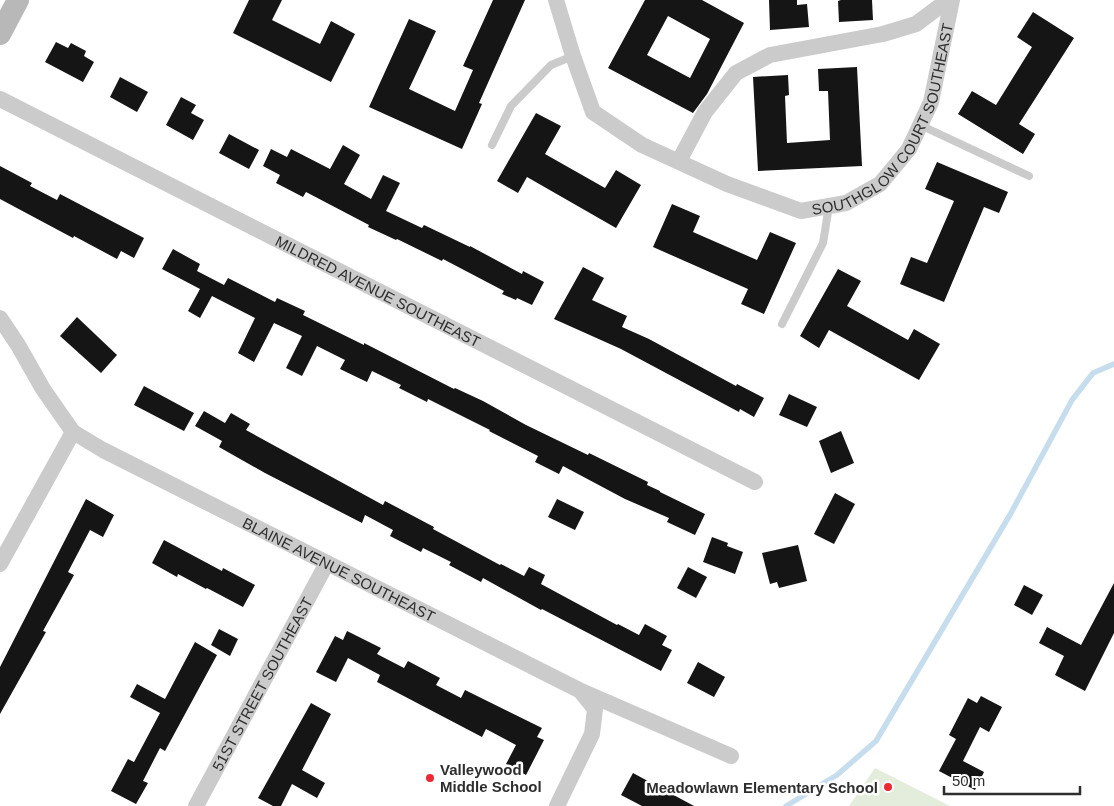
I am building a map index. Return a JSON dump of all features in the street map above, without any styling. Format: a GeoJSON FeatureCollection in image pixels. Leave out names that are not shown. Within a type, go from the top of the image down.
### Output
{"type":"FeatureCollection","features":[{"type":"Feature","properties":{"kind":"main road"},"geometry":{"type":"LineString","coordinates":[[0,34],[18,0]]}},
{"type":"Feature","properties":{"kind":"street","name":"SOUTHGLOW COURT SOUTHEAST"},"geometry":{"type":"LineString","coordinates":[[556,0],[593,112],[642,145],[727,184],[801,211],[846,203],[880,184],[909,148],[931,102],[952,0]]}},
{"type":"Feature","properties":{"kind":"street","name":"SOUTHGLOW COURT SOUTHEAST"},"geometry":{"type":"LineString","coordinates":[[679,161],[705,112],[736,73],[770,55],[882,34],[916,24],[948,0]]}},
{"type":"Feature","properties":{"kind":"street","name":"MILDRED AVENUE SOUTHEAST"},"geometry":{"type":"LineString","coordinates":[[0,99],[755,482]]}},
{"type":"Feature","properties":{"kind":"street","name":"BLAINE AVENUE SOUTHEAST"},"geometry":{"type":"LineString","coordinates":[[0,318],[43,389],[73,432],[103,450],[579,690],[732,756]]}},
{"type":"Feature","properties":{"kind":"street"},"geometry":{"type":"LineString","coordinates":[[0,564],[73,432]]}},
{"type":"Feature","properties":{"kind":"street","name":"51ST STREET SOUTHEAST"},"geometry":{"type":"LineString","coordinates":[[196,806],[327,563]]}},
{"type":"Feature","properties":{"kind":"street"},"geometry":{"type":"LineString","coordinates":[[557,806],[592,734],[595,709],[579,690]]}},
{"type":"Feature","properties":{"kind":"lane"},"geometry":{"type":"LineString","coordinates":[[492,145],[511,106],[551,65],[573,56]]}},
{"type":"Feature","properties":{"kind":"lane"},"geometry":{"type":"LineString","coordinates":[[920,125],[1029,176]]}},
{"type":"Feature","properties":{"kind":"lane"},"geometry":{"type":"LineString","coordinates":[[782,324],[823,243],[829,206]]}},
{"type":"Feature","properties":{"kind":"green space","name":"Meadowlawn Elementary School"},"geometry":{"type":"Polygon","coordinates":[[[875,768],[950,806],[849,806],[875,768]]]}},
{"type":"Feature","properties":{"kind":"building"},"geometry":{"type":"Polygon","coordinates":[[[249,0],[282,0],[272,20],[320,44],[331,21],[355,34],[331,82],[233,33],[249,0]]]}},
{"type":"Feature","properties":{"kind":"building"},"geometry":{"type":"Polygon","coordinates":[[[493,0],[525,0],[479,103],[482,104],[462,149],[369,107],[409,19],[436,31],[409,89],[455,111],[473,70],[463,66],[493,0]]]}},
{"type":"Feature","properties":{"kind":"building"},"geometry":{"type":"Polygon","coordinates":[[[645,0],[702,0],[744,23],[707,94],[693,113],[608,68],[645,0]],[[668,16],[647,55],[690,78],[710,39],[668,16]]]}},
{"type":"Feature","properties":{"kind":"building"},"geometry":{"type":"Polygon","coordinates":[[[769,0],[797,0],[797,5],[807,4],[809,27],[770,30],[769,0]]]}},
{"type":"Feature","properties":{"kind":"building"},"geometry":{"type":"Polygon","coordinates":[[[872,0],[873,20],[839,22],[838,1],[872,0]]]}},
{"type":"Feature","properties":{"kind":"building"},"geometry":{"type":"Polygon","coordinates":[[[1033,12],[1074,38],[1019,124],[1035,134],[1023,154],[958,114],[972,91],[996,105],[1032,47],[1017,37],[1033,12]]]}},
{"type":"Feature","properties":{"kind":"building"},"geometry":{"type":"Polygon","coordinates":[[[56,42],[68,48],[71,43],[86,51],[84,56],[94,62],[83,82],[45,62],[56,42]]]}},
{"type":"Feature","properties":{"kind":"building"},"geometry":{"type":"Polygon","coordinates":[[[857,67],[862,166],[758,171],[753,77],[788,75],[789,95],[785,96],[787,143],[830,140],[828,91],[819,91],[818,69],[857,67]]]}},
{"type":"Feature","properties":{"kind":"building"},"geometry":{"type":"Polygon","coordinates":[[[120,77],[148,92],[137,112],[110,97],[120,77]]]}},
{"type":"Feature","properties":{"kind":"building"},"geometry":{"type":"Polygon","coordinates":[[[181,97],[196,105],[191,113],[204,120],[193,140],[166,125],[181,97]]]}},
{"type":"Feature","properties":{"kind":"building"},"geometry":{"type":"Polygon","coordinates":[[[536,113],[561,126],[545,154],[605,188],[616,170],[641,185],[616,228],[527,177],[518,193],[497,181],[536,113]]]}},
{"type":"Feature","properties":{"kind":"building"},"geometry":{"type":"Polygon","coordinates":[[[229,134],[259,150],[249,169],[219,153],[229,134]]]}},
{"type":"Feature","properties":{"kind":"building"},"geometry":{"type":"Polygon","coordinates":[[[343,145],[360,155],[344,184],[371,199],[383,175],[400,183],[386,211],[422,228],[424,225],[470,246],[522,274],[523,271],[544,282],[532,305],[502,294],[504,291],[443,259],[442,261],[368,227],[369,225],[306,192],[303,197],[276,183],[280,175],[263,166],[271,149],[287,157],[291,149],[330,169],[343,145]]]}},
{"type":"Feature","properties":{"kind":"building"},"geometry":{"type":"Polygon","coordinates":[[[937,162],[1008,192],[999,213],[984,207],[944,302],[900,284],[911,257],[927,263],[954,201],[925,189],[937,162]]]}},
{"type":"Feature","properties":{"kind":"building"},"geometry":{"type":"Polygon","coordinates":[[[0,166],[32,183],[30,186],[57,200],[60,194],[144,238],[134,258],[121,251],[117,259],[0,199],[0,166]]]}},
{"type":"Feature","properties":{"kind":"building"},"geometry":{"type":"Polygon","coordinates":[[[672,204],[700,216],[693,232],[757,260],[770,232],[796,243],[764,314],[741,304],[748,289],[653,247],[672,204]]]}},
{"type":"Feature","properties":{"kind":"building"},"geometry":{"type":"Polygon","coordinates":[[[173,249],[200,264],[197,271],[224,285],[228,278],[275,302],[277,298],[305,311],[303,315],[364,345],[364,343],[454,389],[483,401],[526,425],[648,482],[647,485],[705,514],[695,535],[667,522],[669,518],[625,499],[563,466],[559,474],[535,462],[538,456],[428,399],[427,402],[399,388],[401,385],[372,371],[367,382],[340,369],[345,360],[317,346],[302,376],[286,368],[302,336],[274,323],[254,362],[238,353],[255,318],[212,296],[200,318],[188,311],[200,289],[162,269],[173,249]]]}},
{"type":"Feature","properties":{"kind":"building"},"geometry":{"type":"Polygon","coordinates":[[[583,267],[604,278],[592,300],[627,316],[622,327],[649,339],[736,386],[737,384],[764,398],[754,417],[740,409],[739,412],[621,349],[554,319],[583,267]]]}},
{"type":"Feature","properties":{"kind":"building"},"geometry":{"type":"Polygon","coordinates":[[[838,269],[861,281],[847,306],[908,340],[914,329],[940,344],[919,380],[829,330],[819,348],[800,336],[838,269]]]}},
{"type":"Feature","properties":{"kind":"building"},"geometry":{"type":"Polygon","coordinates":[[[77,317],[117,355],[101,373],[60,336],[77,317]]]}},
{"type":"Feature","properties":{"kind":"building"},"geometry":{"type":"Polygon","coordinates":[[[144,386],[194,413],[184,431],[134,405],[144,386]]]}},
{"type":"Feature","properties":{"kind":"building"},"geometry":{"type":"Polygon","coordinates":[[[789,394],[817,407],[807,427],[779,415],[789,394]]]}},
{"type":"Feature","properties":{"kind":"building"},"geometry":{"type":"Polygon","coordinates":[[[204,411],[225,423],[231,413],[250,424],[246,430],[383,505],[385,501],[434,527],[433,529],[500,565],[524,576],[529,567],[545,575],[541,584],[617,625],[639,635],[645,624],[667,636],[662,645],[672,650],[661,671],[541,610],[483,578],[481,582],[449,565],[451,562],[423,548],[421,552],[390,536],[393,530],[365,515],[362,523],[219,447],[222,441],[195,426],[204,411]]]}},
{"type":"Feature","properties":{"kind":"building"},"geometry":{"type":"Polygon","coordinates":[[[841,431],[854,463],[831,473],[819,441],[841,431]]]}},
{"type":"Feature","properties":{"kind":"building"},"geometry":{"type":"Polygon","coordinates":[[[835,493],[855,504],[834,544],[814,534],[835,493]]]}},
{"type":"Feature","properties":{"kind":"building"},"geometry":{"type":"Polygon","coordinates":[[[86,499],[114,515],[103,537],[90,530],[68,572],[74,575],[43,631],[46,632],[0,714],[0,667],[86,499]]]}},
{"type":"Feature","properties":{"kind":"building"},"geometry":{"type":"Polygon","coordinates":[[[557,499],[584,512],[575,530],[548,517],[557,499]]]}},
{"type":"Feature","properties":{"kind":"building"},"geometry":{"type":"Polygon","coordinates":[[[712,537],[728,543],[727,546],[743,552],[735,574],[703,562],[712,537]]]}},
{"type":"Feature","properties":{"kind":"building"},"geometry":{"type":"Polygon","coordinates":[[[164,540],[222,571],[223,568],[255,585],[243,607],[178,574],[177,577],[152,563],[164,540]]]}},
{"type":"Feature","properties":{"kind":"building"},"geometry":{"type":"Polygon","coordinates":[[[798,545],[807,581],[779,588],[777,582],[770,584],[762,553],[798,545]]]}},
{"type":"Feature","properties":{"kind":"building"},"geometry":{"type":"Polygon","coordinates":[[[688,567],[707,577],[696,598],[677,588],[688,567]]]}},
{"type":"Feature","properties":{"kind":"building"},"geometry":{"type":"Polygon","coordinates":[[[1114,583],[1114,633],[1085,691],[1055,675],[1064,656],[1039,643],[1047,627],[1081,645],[1114,583]]]}},
{"type":"Feature","properties":{"kind":"building"},"geometry":{"type":"Polygon","coordinates":[[[1024,585],[1043,595],[1032,615],[1014,605],[1024,585]]]}},
{"type":"Feature","properties":{"kind":"building"},"geometry":{"type":"Polygon","coordinates":[[[219,629],[238,639],[230,656],[211,645],[219,629]]]}},
{"type":"Feature","properties":{"kind":"building"},"geometry":{"type":"Polygon","coordinates":[[[347,631],[381,648],[377,654],[404,668],[408,661],[440,678],[436,685],[461,698],[465,690],[542,728],[537,737],[544,740],[526,775],[506,764],[516,745],[486,729],[482,737],[377,682],[380,675],[348,658],[336,682],[316,672],[335,636],[343,640],[347,631]]]}},
{"type":"Feature","properties":{"kind":"building"},"geometry":{"type":"Polygon","coordinates":[[[195,642],[217,655],[165,751],[160,748],[143,781],[148,783],[136,804],[111,791],[128,759],[134,762],[160,713],[130,697],[137,684],[165,699],[195,642]]]}},
{"type":"Feature","properties":{"kind":"building"},"geometry":{"type":"Polygon","coordinates":[[[698,662],[725,677],[714,697],[687,683],[698,662]]]}},
{"type":"Feature","properties":{"kind":"building"},"geometry":{"type":"Polygon","coordinates":[[[981,696],[1002,707],[989,732],[980,727],[963,761],[984,772],[975,790],[939,771],[956,739],[949,735],[968,698],[977,703],[981,696]]]}},
{"type":"Feature","properties":{"kind":"building"},"geometry":{"type":"Polygon","coordinates":[[[311,703],[331,714],[302,770],[325,783],[317,798],[292,784],[281,806],[273,806],[258,798],[311,703]]]}},
{"type":"Feature","properties":{"kind":"building"},"geometry":{"type":"Polygon","coordinates":[[[633,773],[694,806],[642,806],[621,795],[633,773]]]}},
{"type":"Feature","properties":{"kind":"waterway"},"geometry":{"type":"LineString","coordinates":[[786,806],[837,775],[876,741],[1011,513],[1072,400],[1093,373],[1114,364]]}},
{"type":"Feature","properties":{"kind":"place","name":"Valleywood Middle School"},"geometry":{"type":"Point","coordinates":[430,778]}},
{"type":"Feature","properties":{"kind":"place","name":"Meadowlawn Elementary School"},"geometry":{"type":"Point","coordinates":[888,787]}}]}
